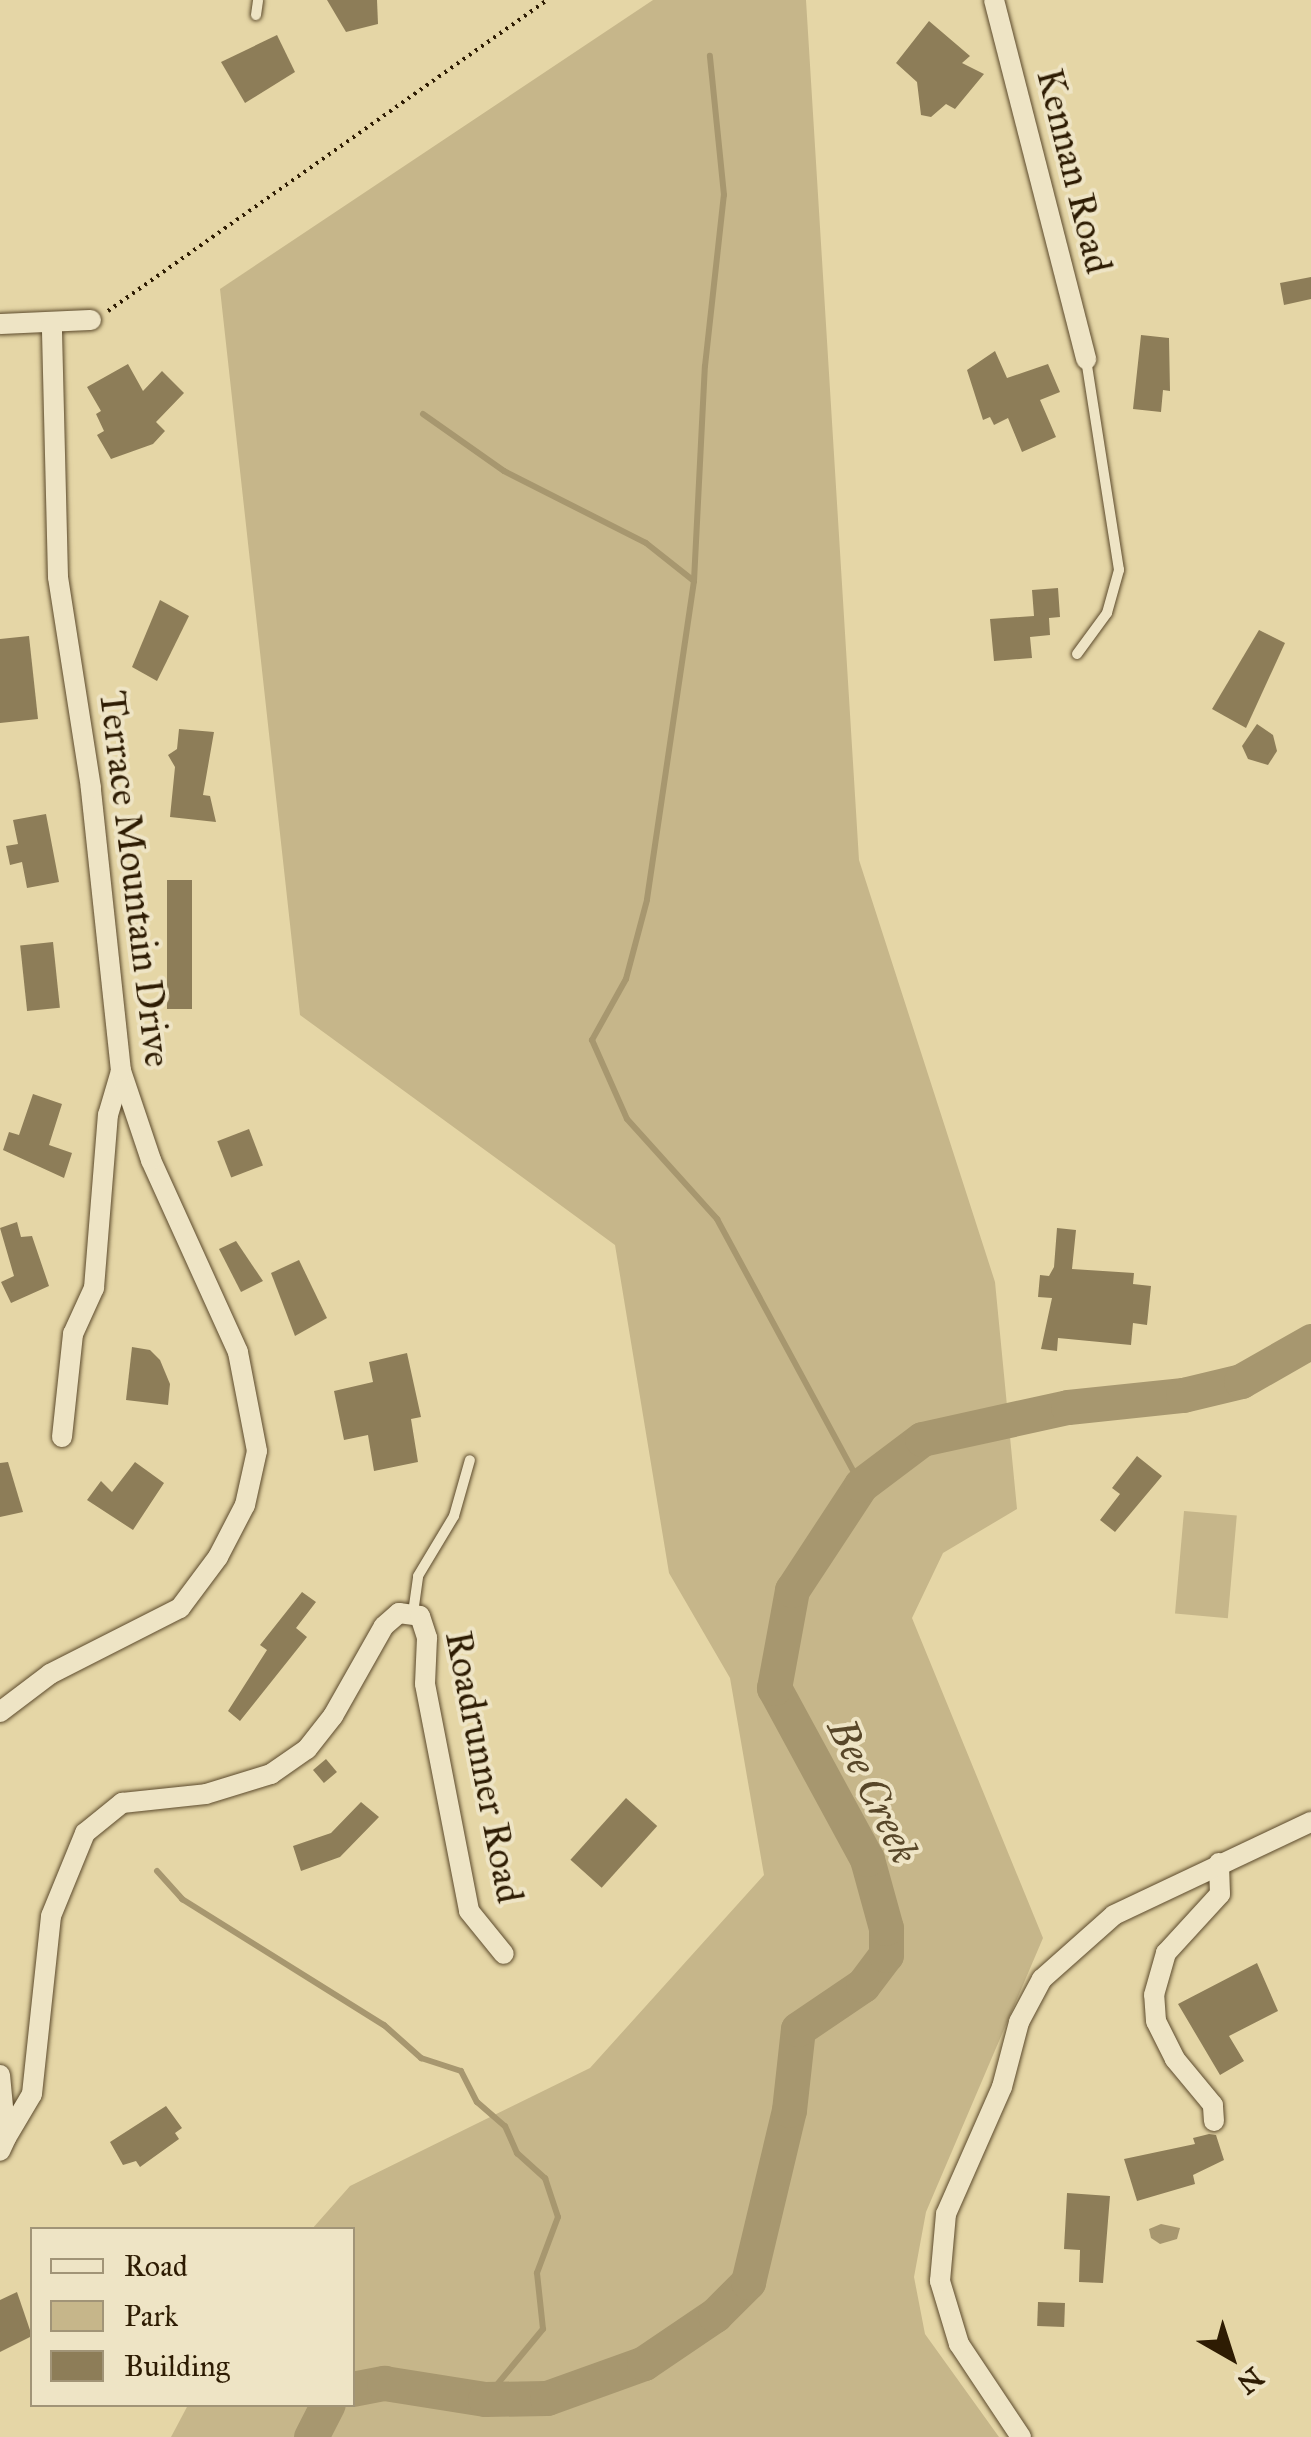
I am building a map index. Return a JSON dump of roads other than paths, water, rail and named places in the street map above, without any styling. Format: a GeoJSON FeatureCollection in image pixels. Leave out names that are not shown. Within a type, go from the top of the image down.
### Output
{"type":"FeatureCollection","features":[{"type":"Feature","properties":{"kind":"street","name":"Kennan Road"},"geometry":{"type":"LineString","coordinates":[[994,0],[1086,359]]}},
{"type":"Feature","properties":{"kind":"street"},"geometry":{"type":"LineString","coordinates":[[0,324],[52,326],[91,320]]}},
{"type":"Feature","properties":{"kind":"street","name":"Terrace Mountain Drive"},"geometry":{"type":"LineString","coordinates":[[0,1712],[50,1674],[180,1608],[218,1557],[253,1478],[255,1424],[238,1352],[151,1160],[121,1071],[90,788],[58,577],[52,326]]}},
{"type":"Feature","properties":{"kind":"street"},"geometry":{"type":"LineString","coordinates":[[62,1436],[73,1334],[94,1288],[108,1115],[121,1071]]}},
{"type":"Feature","properties":{"kind":"street","name":"Roadrunner Road"},"geometry":{"type":"LineString","coordinates":[[3,2144],[32,2094],[51,1916],[85,1833],[122,1802],[206,1794],[271,1774],[307,1749],[333,1716],[384,1626],[400,1613],[413,1612],[428,1638],[424,1684],[469,1910],[504,1954]]}},
{"type":"Feature","properties":{"kind":"street"},"geometry":{"type":"LineString","coordinates":[[1021,2437],[944,2309],[940,2263],[946,2214],[1002,2087],[1019,2022],[1042,1980],[1114,1916],[1311,1822]]}},
{"type":"Feature","properties":{"kind":"street"},"geometry":{"type":"LineString","coordinates":[[1214,2121],[1212,2105],[1175,2059],[1156,2021],[1154,1995],[1166,1953],[1220,1894],[1219,1864]]}},
{"type":"Feature","properties":{"kind":"street"},"geometry":{"type":"LineString","coordinates":[[0,2076],[3,2144]]}},
{"type":"Feature","properties":{"kind":"lane"},"geometry":{"type":"LineString","coordinates":[[256,14],[258,0]]}},
{"type":"Feature","properties":{"kind":"lane"},"geometry":{"type":"LineString","coordinates":[[1076,654],[1106,613],[1119,570],[1086,359]]}},
{"type":"Feature","properties":{"kind":"lane"},"geometry":{"type":"LineString","coordinates":[[413,1612],[418,1576],[454,1516],[470,1460]]}},
{"type":"Feature","properties":{"kind":"waterway"},"geometry":{"type":"LineString","coordinates":[[694,581],[705,366],[724,195],[710,56]]}},
{"type":"Feature","properties":{"kind":"waterway"},"geometry":{"type":"LineString","coordinates":[[423,414],[504,471],[646,543],[694,581],[647,900],[626,979],[592,1040],[627,1119],[717,1219],[861,1485]]}},
{"type":"Feature","properties":{"kind":"waterway","name":"Bee Creek"},"geometry":{"type":"LineString","coordinates":[[355,2388],[384,2383],[485,2399],[547,2398],[644,2363],[715,2315],[748,2282],[789,2110],[798,2029],[863,1985],[886,1955],[886,1928],[867,1859],[774,1688],[792,1590],[861,1485],[922,1439],[1068,1407],[1183,1395],[1241,1381],[1311,1341]]}},
{"type":"Feature","properties":{"kind":"waterway"},"geometry":{"type":"LineString","coordinates":[[157,1871],[182,1899],[384,2025],[421,2058],[461,2071],[477,2102],[505,2126],[517,2153],[545,2178],[558,2217],[537,2273],[543,2329],[485,2399]]}},
{"type":"Feature","properties":{"kind":"waterway","name":"Bee Creek"},"geometry":{"type":"LineString","coordinates":[[311,2437],[326,2407]]}}]}
